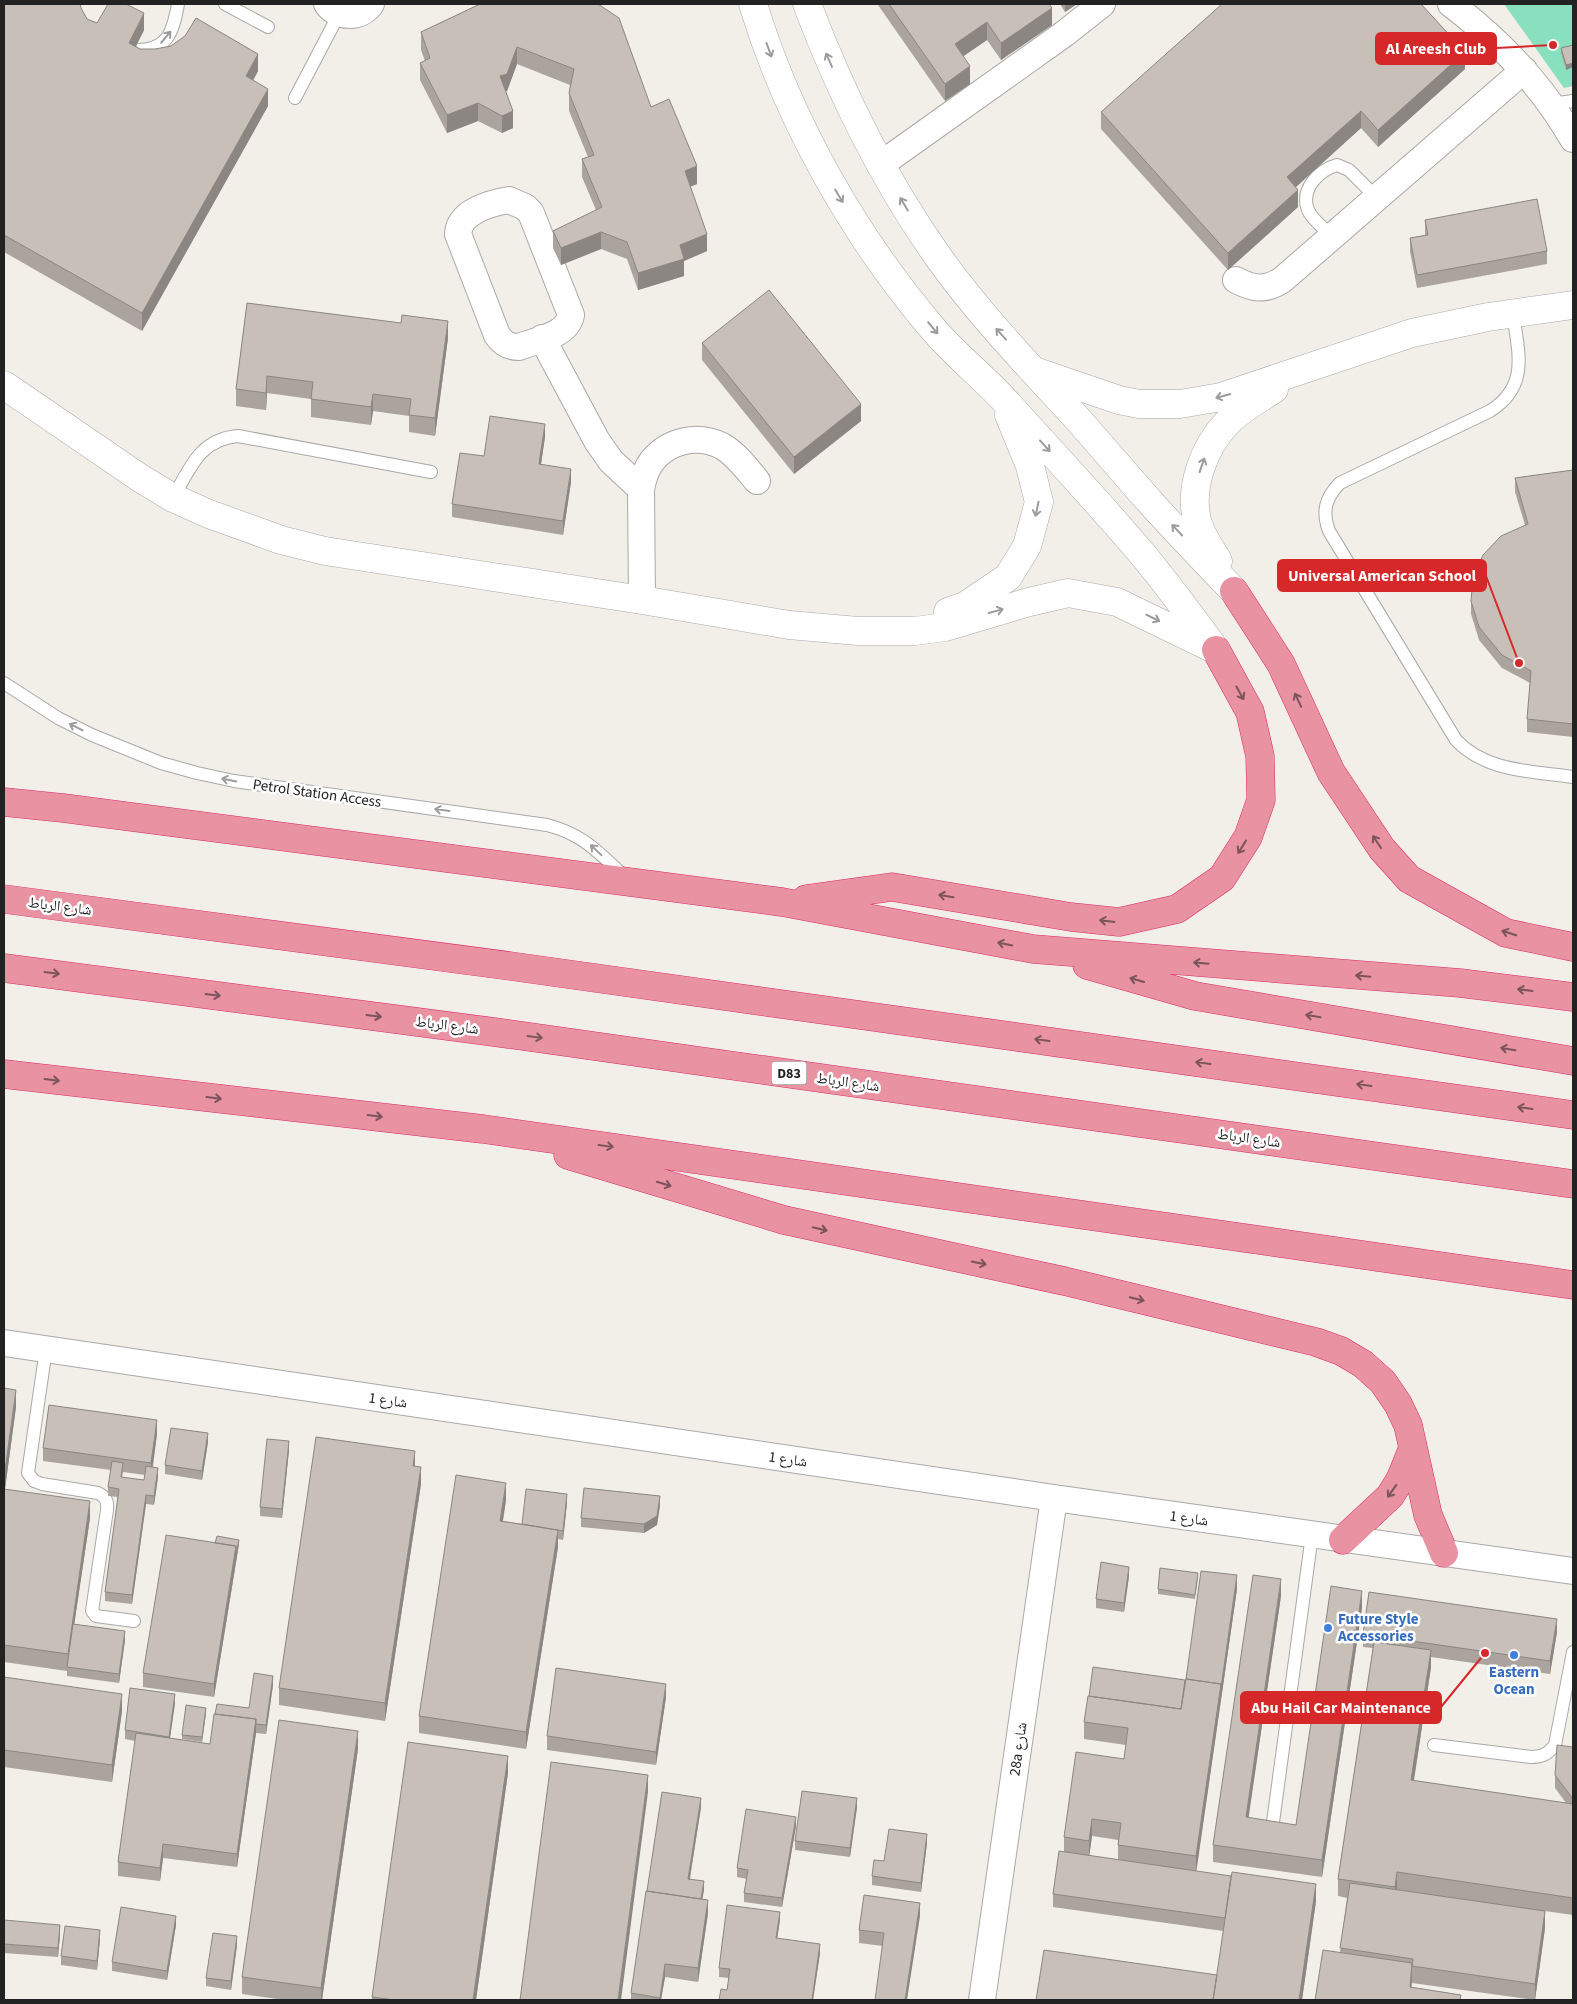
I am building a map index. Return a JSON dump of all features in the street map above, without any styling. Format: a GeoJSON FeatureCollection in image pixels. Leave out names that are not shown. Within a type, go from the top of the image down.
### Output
{"type":"FeatureCollection","features":[{"type":"Feature","properties":{"kind":"highway"},"geometry":{"type":"LineString","coordinates":[[1234,591],[1281,664],[1331,772],[1382,849],[1409,879],[1506,933],[1573,948]]}},
{"type":"Feature","properties":{"kind":"highway"},"geometry":{"type":"LineString","coordinates":[[782,902],[892,887],[1071,917],[1119,922],[1177,909],[1222,878],[1248,837],[1261,800],[1260,756],[1250,712],[1216,650]]}},
{"type":"Feature","properties":{"kind":"highway"},"geometry":{"type":"LineString","coordinates":[[4,802],[63,808],[782,902],[1033,949],[1195,996],[1573,1061]]}},
{"type":"Feature","properties":{"kind":"highway","name":"شارع الرباط"},"geometry":{"type":"LineString","coordinates":[[4,900],[510,966],[1573,1114]]}},
{"type":"Feature","properties":{"kind":"highway"},"geometry":{"type":"LineString","coordinates":[[1033,949],[1460,983],[1573,997]]}},
{"type":"Feature","properties":{"kind":"highway","name":"شارع الرباط"},"geometry":{"type":"LineString","coordinates":[[4,968],[484,1030],[1573,1184]]}},
{"type":"Feature","properties":{"kind":"highway"},"geometry":{"type":"LineString","coordinates":[[4,1074],[483,1129],[1573,1285]]}},
{"type":"Feature","properties":{"kind":"highway"},"geometry":{"type":"LineString","coordinates":[[483,1129],[784,1220],[1064,1281],[1316,1342],[1341,1351],[1363,1364],[1382,1382],[1398,1404],[1408,1425],[1428,1515],[1444,1552]]}},
{"type":"Feature","properties":{"kind":"highway"},"geometry":{"type":"LineString","coordinates":[[1530,1278],[1573,1280]]}},
{"type":"Feature","properties":{"kind":"highway"},"geometry":{"type":"LineString","coordinates":[[1343,1540],[1390,1496],[1400,1480],[1413,1448]]}},
{"type":"Feature","properties":{"kind":"street"},"geometry":{"type":"LineString","coordinates":[[333,9],[349,15],[359,14],[371,4]]}},
{"type":"Feature","properties":{"kind":"street"},"geometry":{"type":"LineString","coordinates":[[753,4],[775,65],[800,122],[829,178],[861,231],[896,282],[935,331],[1002,397],[1144,556],[1216,650]]}},
{"type":"Feature","properties":{"kind":"street"},"geometry":{"type":"LineString","coordinates":[[807,4],[825,52],[851,110],[880,166],[939,258],[972,302],[1033,371],[1152,504],[1234,591]]}},
{"type":"Feature","properties":{"kind":"street"},"geometry":{"type":"LineString","coordinates":[[880,166],[1064,34],[1102,4]]}},
{"type":"Feature","properties":{"kind":"street"},"geometry":{"type":"LineString","coordinates":[[1452,4],[1489,34],[1524,70],[1562,102],[1573,139]]}},
{"type":"Feature","properties":{"kind":"street"},"geometry":{"type":"LineString","coordinates":[[1236,280],[1256,288],[1274,285],[1524,70]]}},
{"type":"Feature","properties":{"kind":"street"},"geometry":{"type":"LineString","coordinates":[[510,200],[518,202],[531,213],[571,315],[570,321],[562,330],[542,338],[519,347],[513,347],[501,341],[459,241],[458,226],[467,215],[510,200]]}},
{"type":"Feature","properties":{"kind":"street"},"geometry":{"type":"LineString","coordinates":[[1033,371],[1119,400],[1159,405],[1180,404],[1214,398],[1412,333],[1462,321],[1573,305]]}},
{"type":"Feature","properties":{"kind":"street"},"geometry":{"type":"LineString","coordinates":[[542,338],[596,441],[612,461],[640,489]]}},
{"type":"Feature","properties":{"kind":"street"},"geometry":{"type":"LineString","coordinates":[[1234,591],[1197,521],[1195,500],[1197,479],[1213,441],[1226,424],[1242,410],[1303,370]]}},
{"type":"Feature","properties":{"kind":"street"},"geometry":{"type":"LineString","coordinates":[[4,385],[140,478],[173,498],[209,514],[281,540],[325,551],[642,600],[789,625],[858,631],[915,631],[945,627],[1029,602],[1068,594],[1117,602],[1216,650]]}},
{"type":"Feature","properties":{"kind":"street"},"geometry":{"type":"LineString","coordinates":[[915,631],[950,611],[966,606],[1008,577],[1028,546],[1040,502],[1030,466],[1002,397]]}},
{"type":"Feature","properties":{"kind":"street"},"geometry":{"type":"LineString","coordinates":[[642,600],[640,489],[652,461],[663,450],[677,442],[692,440],[708,441],[722,446],[736,456],[757,481]]}},
{"type":"Feature","properties":{"kind":"street","name":"شارع 1"},"geometry":{"type":"LineString","coordinates":[[4,1343],[1054,1498],[1343,1540],[1444,1552],[1573,1572]]}},
{"type":"Feature","properties":{"kind":"street","name":"28a شارع"},"geometry":{"type":"LineString","coordinates":[[982,2000],[1054,1498]]}},
{"type":"Feature","properties":{"kind":"lane"},"geometry":{"type":"LineString","coordinates":[[134,50],[154,48],[170,35],[178,4]]}},
{"type":"Feature","properties":{"kind":"lane"},"geometry":{"type":"LineString","coordinates":[[226,4],[268,27]]}},
{"type":"Feature","properties":{"kind":"lane"},"geometry":{"type":"LineString","coordinates":[[295,98],[333,9]]}},
{"type":"Feature","properties":{"kind":"lane"},"geometry":{"type":"LineString","coordinates":[[1332,236],[1308,209],[1307,191],[1321,172],[1337,165],[1349,170],[1377,198]]}},
{"type":"Feature","properties":{"kind":"lane"},"geometry":{"type":"LineString","coordinates":[[1513,313],[1520,364],[1519,376],[1508,397],[1490,411],[1340,483],[1332,490],[1326,500],[1324,510],[1325,521],[1329,531],[1456,740],[1464,748],[1493,764],[1573,777]]}},
{"type":"Feature","properties":{"kind":"lane"},"geometry":{"type":"LineString","coordinates":[[173,498],[201,452],[218,439],[228,437],[238,436],[431,472]]}},
{"type":"Feature","properties":{"kind":"lane","name":"Petrol Station Access"},"geometry":{"type":"LineString","coordinates":[[4,683],[42,709],[92,735],[153,760],[197,773],[234,781],[559,828],[573,833],[586,841],[632,883]]}},
{"type":"Feature","properties":{"kind":"lane"},"geometry":{"type":"LineString","coordinates":[[46,1349],[28,1473],[34,1481],[42,1484],[98,1493],[104,1497],[108,1503],[92,1610],[96,1616],[134,1621]]}},
{"type":"Feature","properties":{"kind":"lane"},"geometry":{"type":"LineString","coordinates":[[1273,1822],[1312,1535]]}},
{"type":"Feature","properties":{"kind":"lane"},"geometry":{"type":"LineString","coordinates":[[1434,1745],[1531,1757],[1540,1757],[1549,1753],[1555,1746],[1573,1652]]}},
{"type":"Feature","properties":{"kind":"green space"},"geometry":{"type":"Polygon","coordinates":[[[1504,4],[1573,4],[1573,86],[1564,88],[1504,4]]]}},
{"type":"Feature","properties":{"kind":"building"},"geometry":{"type":"Polygon","coordinates":[[[4,4],[80,4],[87,19],[97,23],[108,4],[126,4],[144,13],[129,43],[140,49],[171,46],[185,36],[196,18],[258,54],[246,76],[268,89],[142,313],[4,235],[4,4]]]}},
{"type":"Feature","properties":{"kind":"building"},"geometry":{"type":"Polygon","coordinates":[[[480,4],[598,4],[619,18],[651,107],[669,99],[697,166],[685,171],[707,234],[680,245],[684,259],[638,273],[627,242],[601,232],[561,248],[553,231],[602,207],[582,159],[594,155],[569,93],[574,69],[517,47],[507,74],[500,76],[513,111],[502,116],[478,103],[447,115],[420,63],[430,58],[421,32],[480,4]]]}},
{"type":"Feature","properties":{"kind":"building"},"geometry":{"type":"Polygon","coordinates":[[[889,4],[1049,4],[1052,8],[1001,43],[987,22],[955,44],[970,66],[945,84],[889,4]]]}},
{"type":"Feature","properties":{"kind":"building"},"geometry":{"type":"Polygon","coordinates":[[[1222,4],[1421,4],[1465,52],[1378,130],[1361,111],[1287,177],[1298,190],[1228,253],[1101,112],[1222,4]]]}},
{"type":"Feature","properties":{"kind":"building"},"geometry":{"type":"Polygon","coordinates":[[[1573,45],[1573,63],[1566,65],[1561,48],[1573,45]]]}},
{"type":"Feature","properties":{"kind":"building"},"geometry":{"type":"Polygon","coordinates":[[[1537,199],[1547,251],[1417,275],[1410,238],[1428,235],[1425,220],[1537,199]]]}},
{"type":"Feature","properties":{"kind":"building"},"geometry":{"type":"Polygon","coordinates":[[[769,290],[861,404],[794,457],[702,343],[769,290]]]}},
{"type":"Feature","properties":{"kind":"building"},"geometry":{"type":"Polygon","coordinates":[[[247,303],[401,323],[402,315],[448,321],[435,418],[409,415],[411,399],[373,394],[371,407],[311,399],[313,382],[267,376],[266,393],[236,389],[247,303]]]}},
{"type":"Feature","properties":{"kind":"building"},"geometry":{"type":"Polygon","coordinates":[[[490,416],[545,424],[539,464],[571,469],[563,521],[452,504],[460,453],[484,456],[490,416]]]}},
{"type":"Feature","properties":{"kind":"building"},"geometry":{"type":"Polygon","coordinates":[[[1573,470],[1573,724],[1527,719],[1531,671],[1502,655],[1479,627],[1471,601],[1473,577],[1483,555],[1501,536],[1528,524],[1515,478],[1573,470]]]}},
{"type":"Feature","properties":{"kind":"building"},"geometry":{"type":"Polygon","coordinates":[[[4,1388],[16,1390],[4,1478],[4,1388]]]}},
{"type":"Feature","properties":{"kind":"building"},"geometry":{"type":"Polygon","coordinates":[[[49,1405],[157,1420],[151,1463],[43,1448],[49,1405]]]}},
{"type":"Feature","properties":{"kind":"building"},"geometry":{"type":"Polygon","coordinates":[[[171,1428],[208,1433],[202,1471],[165,1465],[171,1428]]]}},
{"type":"Feature","properties":{"kind":"building"},"geometry":{"type":"Polygon","coordinates":[[[316,1437],[415,1451],[413,1466],[421,1467],[385,1703],[279,1688],[316,1437]]]}},
{"type":"Feature","properties":{"kind":"building"},"geometry":{"type":"Polygon","coordinates":[[[267,1439],[289,1441],[282,1509],[260,1507],[267,1439]]]}},
{"type":"Feature","properties":{"kind":"building"},"geometry":{"type":"Polygon","coordinates":[[[112,1461],[123,1463],[121,1477],[144,1480],[146,1466],[158,1468],[154,1496],[146,1495],[132,1595],[105,1592],[119,1489],[108,1487],[112,1461]]]}},
{"type":"Feature","properties":{"kind":"building"},"geometry":{"type":"Polygon","coordinates":[[[456,1475],[506,1483],[500,1521],[558,1530],[526,1732],[419,1716],[456,1475]]]}},
{"type":"Feature","properties":{"kind":"building"},"geometry":{"type":"Polygon","coordinates":[[[584,1488],[660,1496],[657,1516],[644,1524],[581,1518],[584,1488]]]}},
{"type":"Feature","properties":{"kind":"building"},"geometry":{"type":"Polygon","coordinates":[[[4,1489],[90,1501],[68,1654],[4,1645],[4,1489]]]}},
{"type":"Feature","properties":{"kind":"building"},"geometry":{"type":"Polygon","coordinates":[[[526,1489],[567,1494],[563,1531],[522,1524],[526,1489]]]}},
{"type":"Feature","properties":{"kind":"building"},"geometry":{"type":"Polygon","coordinates":[[[166,1535],[236,1546],[214,1684],[143,1673],[166,1535]]]}},
{"type":"Feature","properties":{"kind":"building"},"geometry":{"type":"Polygon","coordinates":[[[217,1536],[239,1540],[236,1555],[236,1546],[215,1543],[217,1536]]]}},
{"type":"Feature","properties":{"kind":"building"},"geometry":{"type":"Polygon","coordinates":[[[1101,1562],[1129,1567],[1124,1603],[1096,1599],[1101,1562]]]}},
{"type":"Feature","properties":{"kind":"building"},"geometry":{"type":"Polygon","coordinates":[[[1160,1568],[1198,1573],[1195,1595],[1158,1589],[1160,1568]]]}},
{"type":"Feature","properties":{"kind":"building"},"geometry":{"type":"Polygon","coordinates":[[[1201,1571],[1237,1575],[1221,1688],[1221,1684],[1186,1679],[1201,1571]]]}},
{"type":"Feature","properties":{"kind":"building"},"geometry":{"type":"Polygon","coordinates":[[[1253,1575],[1281,1579],[1246,1817],[1296,1825],[1331,1586],[1362,1591],[1322,1860],[1213,1845],[1253,1575]]]}},
{"type":"Feature","properties":{"kind":"building"},"geometry":{"type":"Polygon","coordinates":[[[1369,1592],[1557,1619],[1550,1661],[1363,1634],[1369,1592]]]}},
{"type":"Feature","properties":{"kind":"building"},"geometry":{"type":"Polygon","coordinates":[[[73,1624],[125,1631],[119,1674],[67,1667],[73,1624]]]}},
{"type":"Feature","properties":{"kind":"building"},"geometry":{"type":"Polygon","coordinates":[[[1374,1642],[1431,1650],[1411,1780],[1573,1804],[1573,1898],[1397,1872],[1395,1887],[1338,1879],[1374,1642]]]}},
{"type":"Feature","properties":{"kind":"building"},"geometry":{"type":"Polygon","coordinates":[[[1093,1667],[1185,1680],[1181,1709],[1089,1696],[1093,1667]]]}},
{"type":"Feature","properties":{"kind":"building"},"geometry":{"type":"Polygon","coordinates":[[[556,1668],[666,1684],[656,1752],[547,1736],[556,1668]]]}},
{"type":"Feature","properties":{"kind":"building"},"geometry":{"type":"Polygon","coordinates":[[[254,1673],[273,1676],[266,1725],[256,1724],[256,1719],[215,1714],[217,1704],[249,1708],[254,1673]]]}},
{"type":"Feature","properties":{"kind":"building"},"geometry":{"type":"Polygon","coordinates":[[[4,1677],[122,1694],[112,1765],[4,1750],[4,1677]]]}},
{"type":"Feature","properties":{"kind":"building"},"geometry":{"type":"Polygon","coordinates":[[[1186,1679],[1221,1684],[1196,1856],[1118,1845],[1121,1823],[1092,1819],[1089,1841],[1064,1837],[1076,1752],[1124,1759],[1128,1728],[1084,1722],[1088,1696],[1181,1709],[1186,1679]]]}},
{"type":"Feature","properties":{"kind":"building"},"geometry":{"type":"Polygon","coordinates":[[[130,1688],[175,1694],[169,1737],[125,1730],[130,1688]]]}},
{"type":"Feature","properties":{"kind":"building"},"geometry":{"type":"Polygon","coordinates":[[[186,1705],[206,1708],[202,1737],[182,1735],[186,1705]]]}},
{"type":"Feature","properties":{"kind":"building"},"geometry":{"type":"Polygon","coordinates":[[[214,1714],[256,1719],[237,1854],[163,1844],[160,1868],[118,1862],[136,1733],[210,1744],[214,1714]]]}},
{"type":"Feature","properties":{"kind":"building"},"geometry":{"type":"Polygon","coordinates":[[[279,1720],[358,1731],[321,1988],[242,1977],[279,1720]]]}},
{"type":"Feature","properties":{"kind":"building"},"geometry":{"type":"Polygon","coordinates":[[[408,1742],[508,1756],[473,2000],[394,2000],[372,1997],[408,1742]]]}},
{"type":"Feature","properties":{"kind":"building"},"geometry":{"type":"Polygon","coordinates":[[[1557,1745],[1573,1747],[1573,1799],[1555,1775],[1557,1745]]]}},
{"type":"Feature","properties":{"kind":"building"},"geometry":{"type":"Polygon","coordinates":[[[551,1762],[648,1775],[618,2000],[520,2000],[551,1762]]]}},
{"type":"Feature","properties":{"kind":"building"},"geometry":{"type":"Polygon","coordinates":[[[802,1791],[857,1798],[850,1848],[795,1841],[802,1791]]]}},
{"type":"Feature","properties":{"kind":"building"},"geometry":{"type":"Polygon","coordinates":[[[662,1792],[701,1798],[688,1879],[704,1881],[701,1899],[647,1891],[662,1792]]]}},
{"type":"Feature","properties":{"kind":"building"},"geometry":{"type":"Polygon","coordinates":[[[746,1809],[796,1817],[782,1898],[744,1893],[748,1870],[737,1868],[746,1809]]]}},
{"type":"Feature","properties":{"kind":"building"},"geometry":{"type":"Polygon","coordinates":[[[889,1829],[927,1834],[921,1883],[872,1876],[874,1860],[884,1861],[889,1829]]]}},
{"type":"Feature","properties":{"kind":"building"},"geometry":{"type":"Polygon","coordinates":[[[1059,1851],[1231,1876],[1225,1918],[1053,1894],[1059,1851]]]}},
{"type":"Feature","properties":{"kind":"building"},"geometry":{"type":"Polygon","coordinates":[[[1232,1872],[1316,1884],[1299,2000],[1213,2000],[1232,1872]]]}},
{"type":"Feature","properties":{"kind":"building"},"geometry":{"type":"Polygon","coordinates":[[[1350,1883],[1545,1911],[1535,1984],[1412,1966],[1413,1959],[1340,1948],[1350,1883]]]}},
{"type":"Feature","properties":{"kind":"building"},"geometry":{"type":"Polygon","coordinates":[[[646,1891],[708,1900],[698,1968],[665,1964],[660,1998],[631,1993],[646,1891]]]}},
{"type":"Feature","properties":{"kind":"building"},"geometry":{"type":"Polygon","coordinates":[[[864,1895],[920,1903],[905,2000],[875,2000],[884,1933],[859,1930],[864,1895]]]}},
{"type":"Feature","properties":{"kind":"building"},"geometry":{"type":"Polygon","coordinates":[[[727,1905],[780,1912],[776,1938],[820,1944],[812,2000],[719,2000],[721,1989],[727,1990],[730,1969],[719,1968],[727,1905]]]}},
{"type":"Feature","properties":{"kind":"building"},"geometry":{"type":"Polygon","coordinates":[[[121,1907],[176,1916],[167,1971],[112,1962],[121,1907]]]}},
{"type":"Feature","properties":{"kind":"building"},"geometry":{"type":"Polygon","coordinates":[[[4,1920],[60,1925],[58,1948],[4,1944],[4,1920]]]}},
{"type":"Feature","properties":{"kind":"building"},"geometry":{"type":"Polygon","coordinates":[[[65,1926],[100,1930],[97,1961],[61,1956],[65,1926]]]}},
{"type":"Feature","properties":{"kind":"building"},"geometry":{"type":"Polygon","coordinates":[[[213,1933],[237,1936],[231,1981],[206,1978],[213,1933]]]}},
{"type":"Feature","properties":{"kind":"building"},"geometry":{"type":"Polygon","coordinates":[[[1044,1950],[1217,1975],[1213,2000],[1036,2000],[1044,1950]]]}},
{"type":"Feature","properties":{"kind":"building"},"geometry":{"type":"Polygon","coordinates":[[[1323,1950],[1412,1963],[1410,1987],[1461,1995],[1460,2000],[1315,2000],[1323,1950]]]}},
{"type":"Feature","properties":{"kind":"place","name":"Al Areesh Club"},"geometry":{"type":"Point","coordinates":[1553,45]}},
{"type":"Feature","properties":{"kind":"place","name":"Universal American School"},"geometry":{"type":"Point","coordinates":[1519,663]}},
{"type":"Feature","properties":{"kind":"place","name":"Future Style Accessories"},"geometry":{"type":"Point","coordinates":[1328,1628]}},
{"type":"Feature","properties":{"kind":"place","name":"Abu Hail Car Maintenance"},"geometry":{"type":"Point","coordinates":[1485,1653]}},
{"type":"Feature","properties":{"kind":"place","name":"Eastern Ocean"},"geometry":{"type":"Point","coordinates":[1514,1655]}}]}
